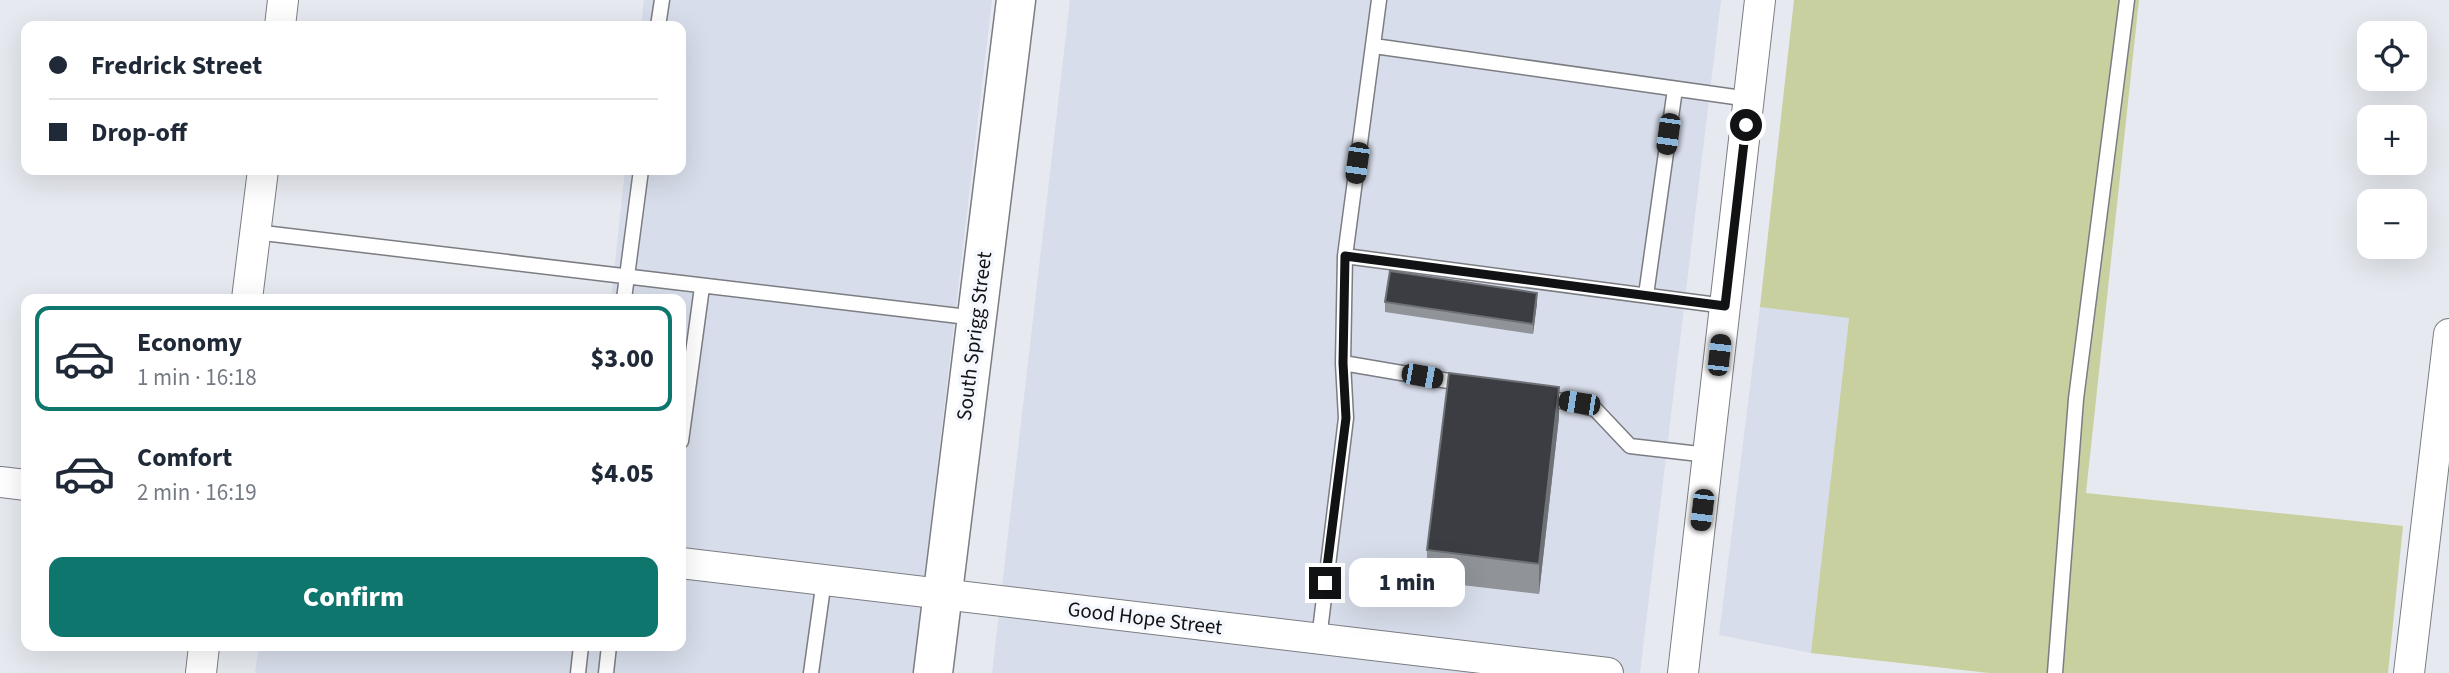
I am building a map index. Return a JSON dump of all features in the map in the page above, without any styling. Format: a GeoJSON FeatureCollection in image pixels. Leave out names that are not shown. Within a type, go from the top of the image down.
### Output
{"type":"FeatureCollection","features":[{"type":"Feature","properties":{"kind":"main road","name":"South Sprigg Street"},"geometry":{"type":"LineString","coordinates":[[933,673],[1016,0]]}},
{"type":"Feature","properties":{"kind":"street"},"geometry":{"type":"LineString","coordinates":[[281,21],[283,0]]}},
{"type":"Feature","properties":{"kind":"street"},"geometry":{"type":"LineString","coordinates":[[1683,673],[1760,0]]}},
{"type":"Feature","properties":{"kind":"street"},"geometry":{"type":"LineString","coordinates":[[248,294],[262,175]]}},
{"type":"Feature","properties":{"kind":"street"},"geometry":{"type":"LineString","coordinates":[[2409,673],[2449,334]]}},
{"type":"Feature","properties":{"kind":"street"},"geometry":{"type":"LineString","coordinates":[[0,482],[21,484]]}},
{"type":"Feature","properties":{"kind":"street","name":"Good Hope Street"},"geometry":{"type":"LineString","coordinates":[[686,564],[1608,673]]}},
{"type":"Feature","properties":{"kind":"street"},"geometry":{"type":"LineString","coordinates":[[201,673],[203,651]]}},
{"type":"Feature","properties":{"kind":"lane"},"geometry":{"type":"LineString","coordinates":[[659,21],[662,0]]}},
{"type":"Feature","properties":{"kind":"lane"},"geometry":{"type":"LineString","coordinates":[[1319,639],[1346,418],[1343,363],[1345,256],[1379,0]]}},
{"type":"Feature","properties":{"kind":"lane"},"geometry":{"type":"LineString","coordinates":[[2054,673],[2059,642],[2076,399],[2127,0]]}},
{"type":"Feature","properties":{"kind":"lane"},"geometry":{"type":"LineString","coordinates":[[1374,46],[1749,99]]}},
{"type":"Feature","properties":{"kind":"lane"},"geometry":{"type":"LineString","coordinates":[[1646,295],[1675,89]]}},
{"type":"Feature","properties":{"kind":"lane"},"geometry":{"type":"LineString","coordinates":[[625,294],[639,175]]}},
{"type":"Feature","properties":{"kind":"lane"},"geometry":{"type":"LineString","coordinates":[[255,232],[976,318]]}},
{"type":"Feature","properties":{"kind":"lane"},"geometry":{"type":"LineString","coordinates":[[1345,256],[1725,306]]}},
{"type":"Feature","properties":{"kind":"lane"},"geometry":{"type":"LineString","coordinates":[[686,404],[702,287]]}},
{"type":"Feature","properties":{"kind":"lane"},"geometry":{"type":"LineString","coordinates":[[1343,363],[1488,387]]}},
{"type":"Feature","properties":{"kind":"lane"},"geometry":{"type":"LineString","coordinates":[[1527,394],[1579,403],[1595,409],[1630,446],[1708,455]]}},
{"type":"Feature","properties":{"kind":"lane"},"geometry":{"type":"LineString","coordinates":[[811,673],[824,580]]}},
{"type":"Feature","properties":{"kind":"lane"},"geometry":{"type":"LineString","coordinates":[[578,673],[580,651]]}},
{"type":"Feature","properties":{"kind":"lane"},"geometry":{"type":"LineString","coordinates":[[606,673],[608,651]]}},
{"type":"Feature","properties":{"kind":"shaded area"},"geometry":{"type":"Polygon","coordinates":[[[644,0],[992,0],[913,673],[255,673],[258,651],[686,651],[686,294],[612,294],[624,175],[686,175],[686,21],[642,21],[644,0]]]}},
{"type":"Feature","properties":{"kind":"shaded area"},"geometry":{"type":"Polygon","coordinates":[[[1070,0],[1721,0],[1640,673],[992,673],[1070,0]]]}},
{"type":"Feature","properties":{"kind":"shaded area"},"geometry":{"type":"Polygon","coordinates":[[[1760,307],[1849,317],[1811,653],[1719,635],[1760,307]]]}},
{"type":"Feature","properties":{"kind":"green space"},"geometry":{"type":"Polygon","coordinates":[[[1794,0],[2139,0],[2086,493],[2403,526],[2388,673],[1989,673],[1811,653],[1849,318],[1760,307],[1794,0]]]}},
{"type":"Feature","properties":{"kind":"building"},"geometry":{"type":"Polygon","coordinates":[[[1390,271],[1537,293],[1533,324],[1385,302],[1390,271]]]}},
{"type":"Feature","properties":{"kind":"building"},"geometry":{"type":"Polygon","coordinates":[[[1449,373],[1559,387],[1539,564],[1427,550],[1449,373]]]}},
{"type":"Feature","properties":{"kind":"route"},"geometry":{"type":"LineString","coordinates":[[1325,583],[1346,418],[1343,363],[1345,256],[1725,306],[1746,125]]}}]}
